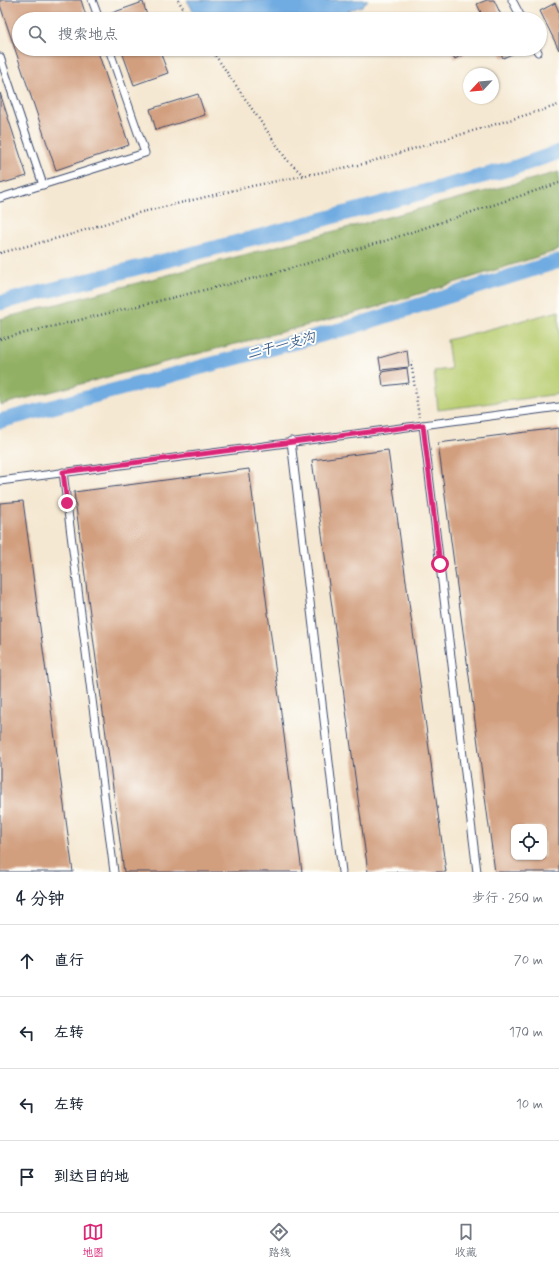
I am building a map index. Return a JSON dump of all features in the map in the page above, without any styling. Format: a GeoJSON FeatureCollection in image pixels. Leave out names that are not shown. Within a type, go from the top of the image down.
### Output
{"type":"FeatureCollection","features":[{"type":"Feature","properties":{"kind":"lane"},"geometry":{"type":"LineString","coordinates":[[92,0],[96,12]]}},
{"type":"Feature","properties":{"kind":"lane"},"geometry":{"type":"LineString","coordinates":[[512,0],[518,12]]}},
{"type":"Feature","properties":{"kind":"lane"},"geometry":{"type":"LineString","coordinates":[[0,198],[145,153],[111,56]]}},
{"type":"Feature","properties":{"kind":"lane"},"geometry":{"type":"LineString","coordinates":[[0,57],[43,185]]}},
{"type":"Feature","properties":{"kind":"lane"},"geometry":{"type":"LineString","coordinates":[[0,481],[559,407]]}},
{"type":"Feature","properties":{"kind":"lane"},"geometry":{"type":"LineString","coordinates":[[421,425],[477,872]]}},
{"type":"Feature","properties":{"kind":"lane"},"geometry":{"type":"LineString","coordinates":[[291,442],[342,872]]}},
{"type":"Feature","properties":{"kind":"lane"},"geometry":{"type":"LineString","coordinates":[[63,472],[114,872]]}},
{"type":"Feature","properties":{"kind":"path"},"geometry":{"type":"LineString","coordinates":[[178,0],[186,12]]}},
{"type":"Feature","properties":{"kind":"path"},"geometry":{"type":"LineString","coordinates":[[216,56],[286,160],[304,176]]}},
{"type":"Feature","properties":{"kind":"path"},"geometry":{"type":"LineString","coordinates":[[0,253],[66,236],[138,213],[371,162],[559,105]]}},
{"type":"Feature","properties":{"kind":"path"},"geometry":{"type":"LineString","coordinates":[[0,339],[266,275],[385,241],[559,183]]}},
{"type":"Feature","properties":{"kind":"path"},"geometry":{"type":"LineString","coordinates":[[411,361],[421,425]]}},
{"type":"Feature","properties":{"kind":"green space"},"geometry":{"type":"Polygon","coordinates":[[[559,172],[559,250],[374,308],[0,405],[0,319],[559,172]]]}},
{"type":"Feature","properties":{"kind":"green space"},"geometry":{"type":"Polygon","coordinates":[[[559,311],[559,394],[438,410],[434,371],[451,369],[447,340],[559,311]]]}},
{"type":"Feature","properties":{"kind":"water"},"geometry":{"type":"Polygon","coordinates":[[[187,0],[368,0],[362,6],[345,12],[194,12],[187,0]]]}},
{"type":"Feature","properties":{"kind":"building"},"geometry":{"type":"Polygon","coordinates":[[[0,0],[81,0],[85,12],[12,12],[12,40],[0,5],[0,0]]]}},
{"type":"Feature","properties":{"kind":"building"},"geometry":{"type":"Polygon","coordinates":[[[487,0],[494,0],[500,12],[481,12],[477,4],[487,0]]]}},
{"type":"Feature","properties":{"kind":"building"},"geometry":{"type":"Polygon","coordinates":[[[143,2],[146,12],[115,12],[143,2]]]}},
{"type":"Feature","properties":{"kind":"building"},"geometry":{"type":"Polygon","coordinates":[[[555,3],[559,12],[559,50],[547,25],[547,12],[540,11],[555,3]]]}},
{"type":"Feature","properties":{"kind":"building"},"geometry":{"type":"Polygon","coordinates":[[[17,56],[99,56],[129,145],[56,170],[17,56]]]}},
{"type":"Feature","properties":{"kind":"building"},"geometry":{"type":"Polygon","coordinates":[[[124,56],[162,56],[168,73],[134,85],[124,56]]]}},
{"type":"Feature","properties":{"kind":"building"},"geometry":{"type":"Polygon","coordinates":[[[454,56],[460,56],[455,59],[454,56]]]}},
{"type":"Feature","properties":{"kind":"building"},"geometry":{"type":"Polygon","coordinates":[[[0,93],[27,176],[0,184],[0,93]]]}},
{"type":"Feature","properties":{"kind":"building"},"geometry":{"type":"Polygon","coordinates":[[[198,94],[205,115],[156,130],[150,109],[198,94]]]}},
{"type":"Feature","properties":{"kind":"building"},"geometry":{"type":"Polygon","coordinates":[[[407,350],[409,367],[381,370],[379,358],[407,350]]]}},
{"type":"Feature","properties":{"kind":"building"},"geometry":{"type":"Polygon","coordinates":[[[407,368],[409,383],[383,386],[381,372],[407,368]]]}},
{"type":"Feature","properties":{"kind":"building"},"geometry":{"type":"Polygon","coordinates":[[[559,428],[559,872],[495,872],[438,443],[559,428]]]}},
{"type":"Feature","properties":{"kind":"building"},"geometry":{"type":"Polygon","coordinates":[[[388,450],[446,872],[368,872],[312,460],[388,450]]]}},
{"type":"Feature","properties":{"kind":"building"},"geometry":{"type":"Polygon","coordinates":[[[249,469],[302,872],[124,872],[74,492],[249,469]]]}},
{"type":"Feature","properties":{"kind":"building"},"geometry":{"type":"Polygon","coordinates":[[[23,501],[73,872],[0,872],[0,503],[23,501]]]}},
{"type":"Feature","properties":{"kind":"waterway"},"geometry":{"type":"LineString","coordinates":[[0,303],[265,235],[516,167],[559,152]]}},
{"type":"Feature","properties":{"kind":"waterway","name":"二干一支沟"},"geometry":{"type":"LineString","coordinates":[[0,421],[351,327],[559,261]]}},
{"type":"Feature","properties":{"kind":"route"},"geometry":{"type":"LineString","coordinates":[[67,503],[63,472],[423,425],[440,564]]}}]}
